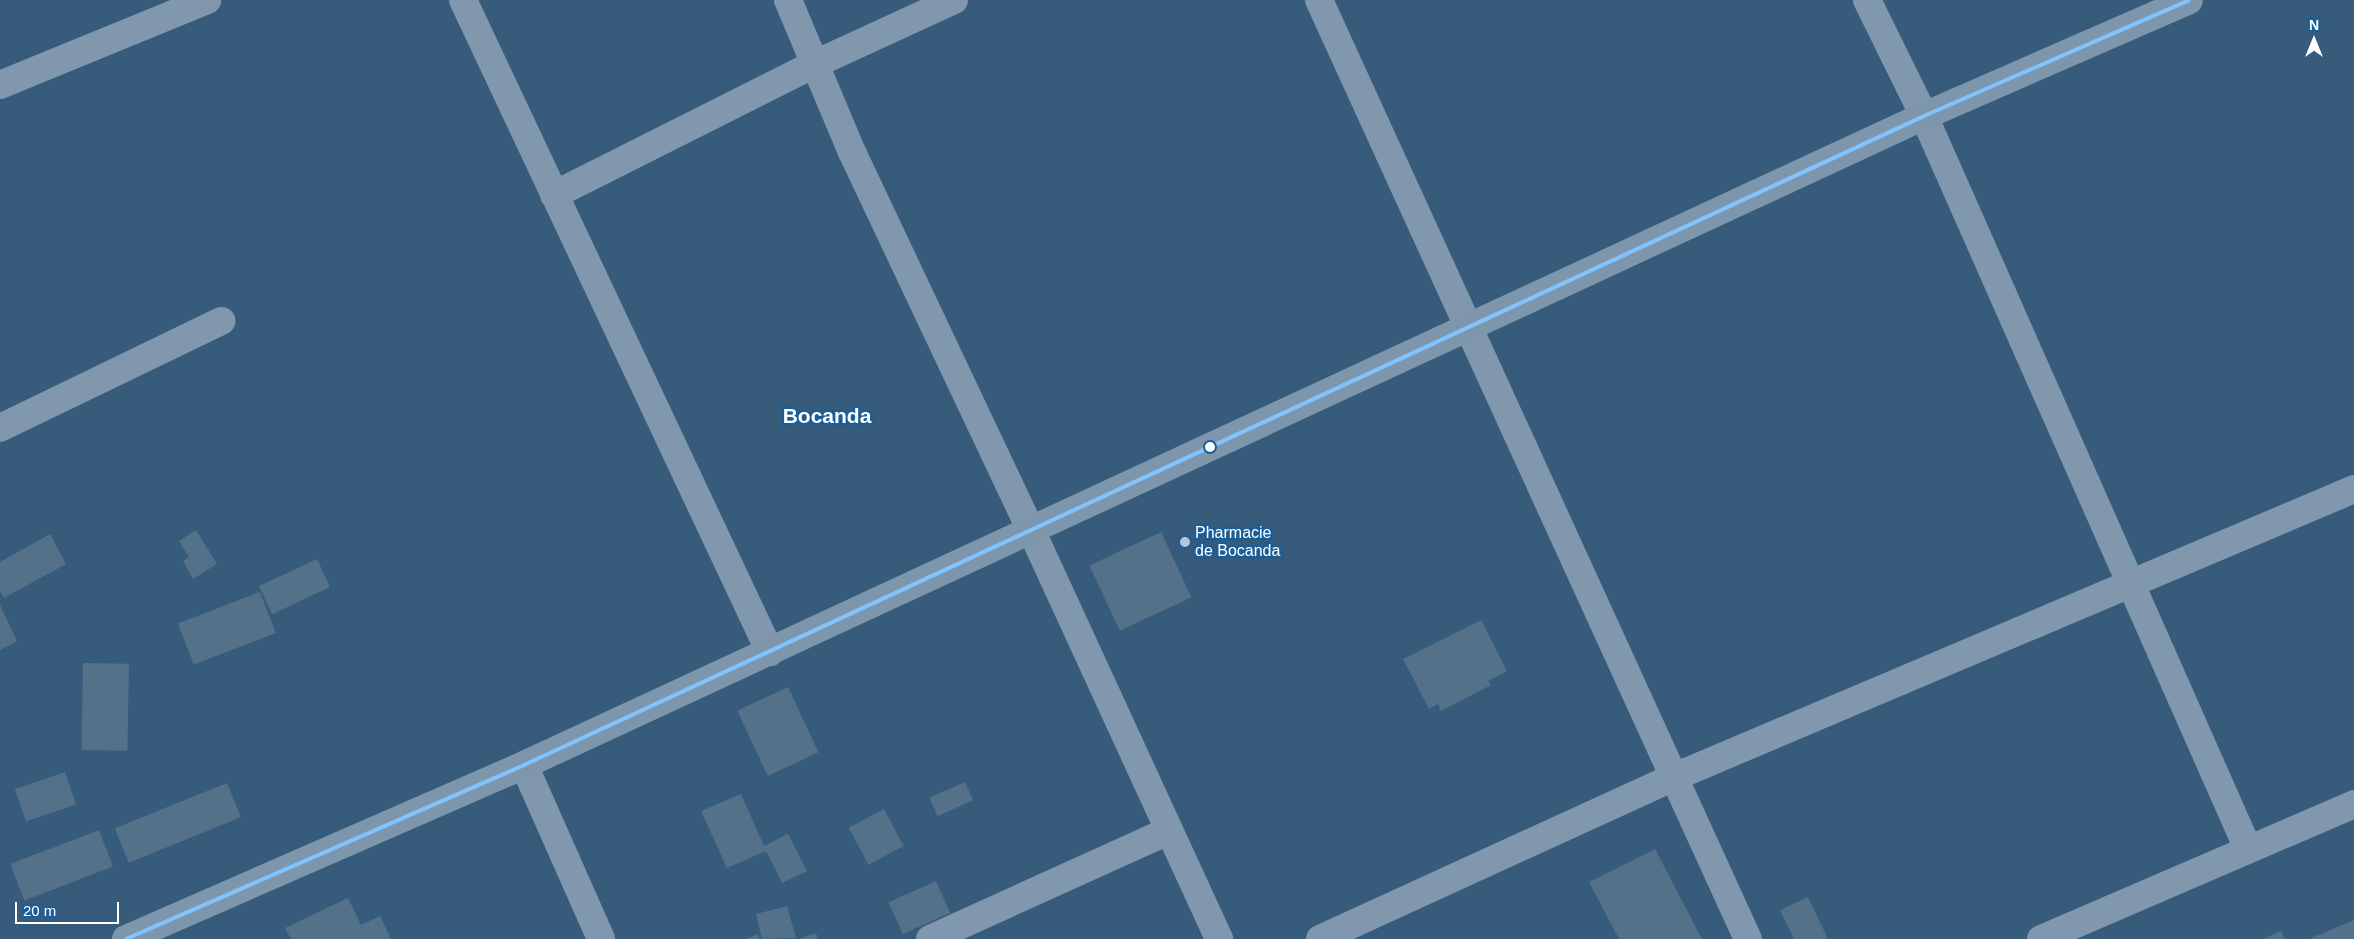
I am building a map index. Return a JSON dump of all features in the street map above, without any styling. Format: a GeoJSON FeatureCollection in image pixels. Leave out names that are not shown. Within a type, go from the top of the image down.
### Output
{"type":"FeatureCollection","features":[{"type":"Feature","properties":{"kind":"main road"},"geometry":{"type":"LineString","coordinates":[[126,939],[524,765],[1032,532],[1469,325],[1924,116],[2189,0]]}},
{"type":"Feature","properties":{"kind":"street"},"geometry":{"type":"LineString","coordinates":[[463,0],[770,652]]}},
{"type":"Feature","properties":{"kind":"street"},"geometry":{"type":"LineString","coordinates":[[788,0],[852,152],[1032,532],[1219,939]]}},
{"type":"Feature","properties":{"kind":"street"},"geometry":{"type":"LineString","coordinates":[[554,195],[815,64],[954,0]]}},
{"type":"Feature","properties":{"kind":"street"},"geometry":{"type":"LineString","coordinates":[[1319,0],[1469,325],[1672,778],[1748,939]]}},
{"type":"Feature","properties":{"kind":"street"},"geometry":{"type":"LineString","coordinates":[[1867,0],[1924,116],[2129,584],[2248,848]]}},
{"type":"Feature","properties":{"kind":"street"},"geometry":{"type":"LineString","coordinates":[[0,85],[193,3]]}},
{"type":"Feature","properties":{"kind":"street"},"geometry":{"type":"LineString","coordinates":[[0,428],[222,321]]}},
{"type":"Feature","properties":{"kind":"street"},"geometry":{"type":"LineString","coordinates":[[1320,939],[1672,778],[2354,489]]}},
{"type":"Feature","properties":{"kind":"street"},"geometry":{"type":"LineString","coordinates":[[524,765],[601,939]]}},
{"type":"Feature","properties":{"kind":"street"},"geometry":{"type":"LineString","coordinates":[[2041,939],[2248,848],[2354,804]]}},
{"type":"Feature","properties":{"kind":"street"},"geometry":{"type":"LineString","coordinates":[[930,939],[1168,831]]}},
{"type":"Feature","properties":{"kind":"building"},"geometry":{"type":"Polygon","coordinates":[[[196,530],[217,564],[193,579],[183,561],[189,557],[179,541],[196,530]]]}},
{"type":"Feature","properties":{"kind":"building"},"geometry":{"type":"Polygon","coordinates":[[[1161,532],[1191,597],[1120,631],[1089,565],[1161,532]]]}},
{"type":"Feature","properties":{"kind":"building"},"geometry":{"type":"Polygon","coordinates":[[[50,534],[66,564],[4,598],[0,591],[0,562],[50,534]]]}},
{"type":"Feature","properties":{"kind":"building"},"geometry":{"type":"Polygon","coordinates":[[[317,559],[330,587],[272,614],[259,586],[317,559]]]}},
{"type":"Feature","properties":{"kind":"building"},"geometry":{"type":"Polygon","coordinates":[[[260,592],[276,633],[194,665],[178,624],[260,592]]]}},
{"type":"Feature","properties":{"kind":"building"},"geometry":{"type":"Polygon","coordinates":[[[0,605],[17,641],[0,650],[0,605]]]}},
{"type":"Feature","properties":{"kind":"building"},"geometry":{"type":"Polygon","coordinates":[[[1481,620],[1507,671],[1488,681],[1491,685],[1441,711],[1438,704],[1429,709],[1403,659],[1481,620]]]}},
{"type":"Feature","properties":{"kind":"building"},"geometry":{"type":"Polygon","coordinates":[[[83,663],[129,664],[127,751],[81,750],[83,663]]]}},
{"type":"Feature","properties":{"kind":"building"},"geometry":{"type":"Polygon","coordinates":[[[788,687],[818,752],[768,776],[737,711],[788,687]]]}},
{"type":"Feature","properties":{"kind":"building"},"geometry":{"type":"Polygon","coordinates":[[[65,772],[76,804],[26,821],[15,789],[65,772]]]}},
{"type":"Feature","properties":{"kind":"building"},"geometry":{"type":"Polygon","coordinates":[[[965,782],[973,800],[938,816],[929,798],[965,782]]]}},
{"type":"Feature","properties":{"kind":"building"},"geometry":{"type":"Polygon","coordinates":[[[227,783],[241,817],[129,863],[115,828],[227,783]]]}},
{"type":"Feature","properties":{"kind":"building"},"geometry":{"type":"Polygon","coordinates":[[[741,794],[764,846],[788,834],[807,871],[782,883],[766,851],[727,868],[701,811],[741,794]]]}},
{"type":"Feature","properties":{"kind":"building"},"geometry":{"type":"Polygon","coordinates":[[[884,809],[904,846],[868,865],[849,828],[884,809]]]}},
{"type":"Feature","properties":{"kind":"building"},"geometry":{"type":"Polygon","coordinates":[[[99,830],[113,866],[24,900],[10,864],[99,830]]]}},
{"type":"Feature","properties":{"kind":"building"},"geometry":{"type":"Polygon","coordinates":[[[1655,849],[1702,939],[1619,939],[1589,882],[1655,849]]]}},
{"type":"Feature","properties":{"kind":"building"},"geometry":{"type":"Polygon","coordinates":[[[936,881],[950,913],[903,934],[888,902],[936,881]]]}},
{"type":"Feature","properties":{"kind":"building"},"geometry":{"type":"Polygon","coordinates":[[[1808,897],[1828,939],[1794,939],[1780,910],[1808,897]]]}},
{"type":"Feature","properties":{"kind":"building"},"geometry":{"type":"Polygon","coordinates":[[[348,898],[361,925],[380,916],[391,939],[291,939],[285,928],[348,898]]]}},
{"type":"Feature","properties":{"kind":"building"},"geometry":{"type":"Polygon","coordinates":[[[787,906],[796,938],[762,939],[756,914],[787,906]]]}},
{"type":"Feature","properties":{"kind":"building"},"geometry":{"type":"Polygon","coordinates":[[[2354,920],[2354,939],[2309,939],[2354,920]]]}},
{"type":"Feature","properties":{"kind":"building"},"geometry":{"type":"Polygon","coordinates":[[[2281,931],[2285,939],[2263,939],[2281,931]]]}},
{"type":"Feature","properties":{"kind":"building"},"geometry":{"type":"Polygon","coordinates":[[[816,933],[818,939],[799,939],[816,933]]]}},
{"type":"Feature","properties":{"kind":"building"},"geometry":{"type":"Polygon","coordinates":[[[758,934],[760,939],[745,939],[758,934]]]}},
{"type":"Feature","properties":{"kind":"transit line"},"geometry":{"type":"LineString","coordinates":[[126,939],[524,765],[1924,116],[2189,0]]}},
{"type":"Feature","properties":{"kind":"place","name":"Pharmacie de Bocanda"},"geometry":{"type":"Point","coordinates":[1185,542]}},
{"type":"Feature","properties":{"kind":"district","name":"Bocanda"},"geometry":{"type":"Point","coordinates":[827,416]}}]}
